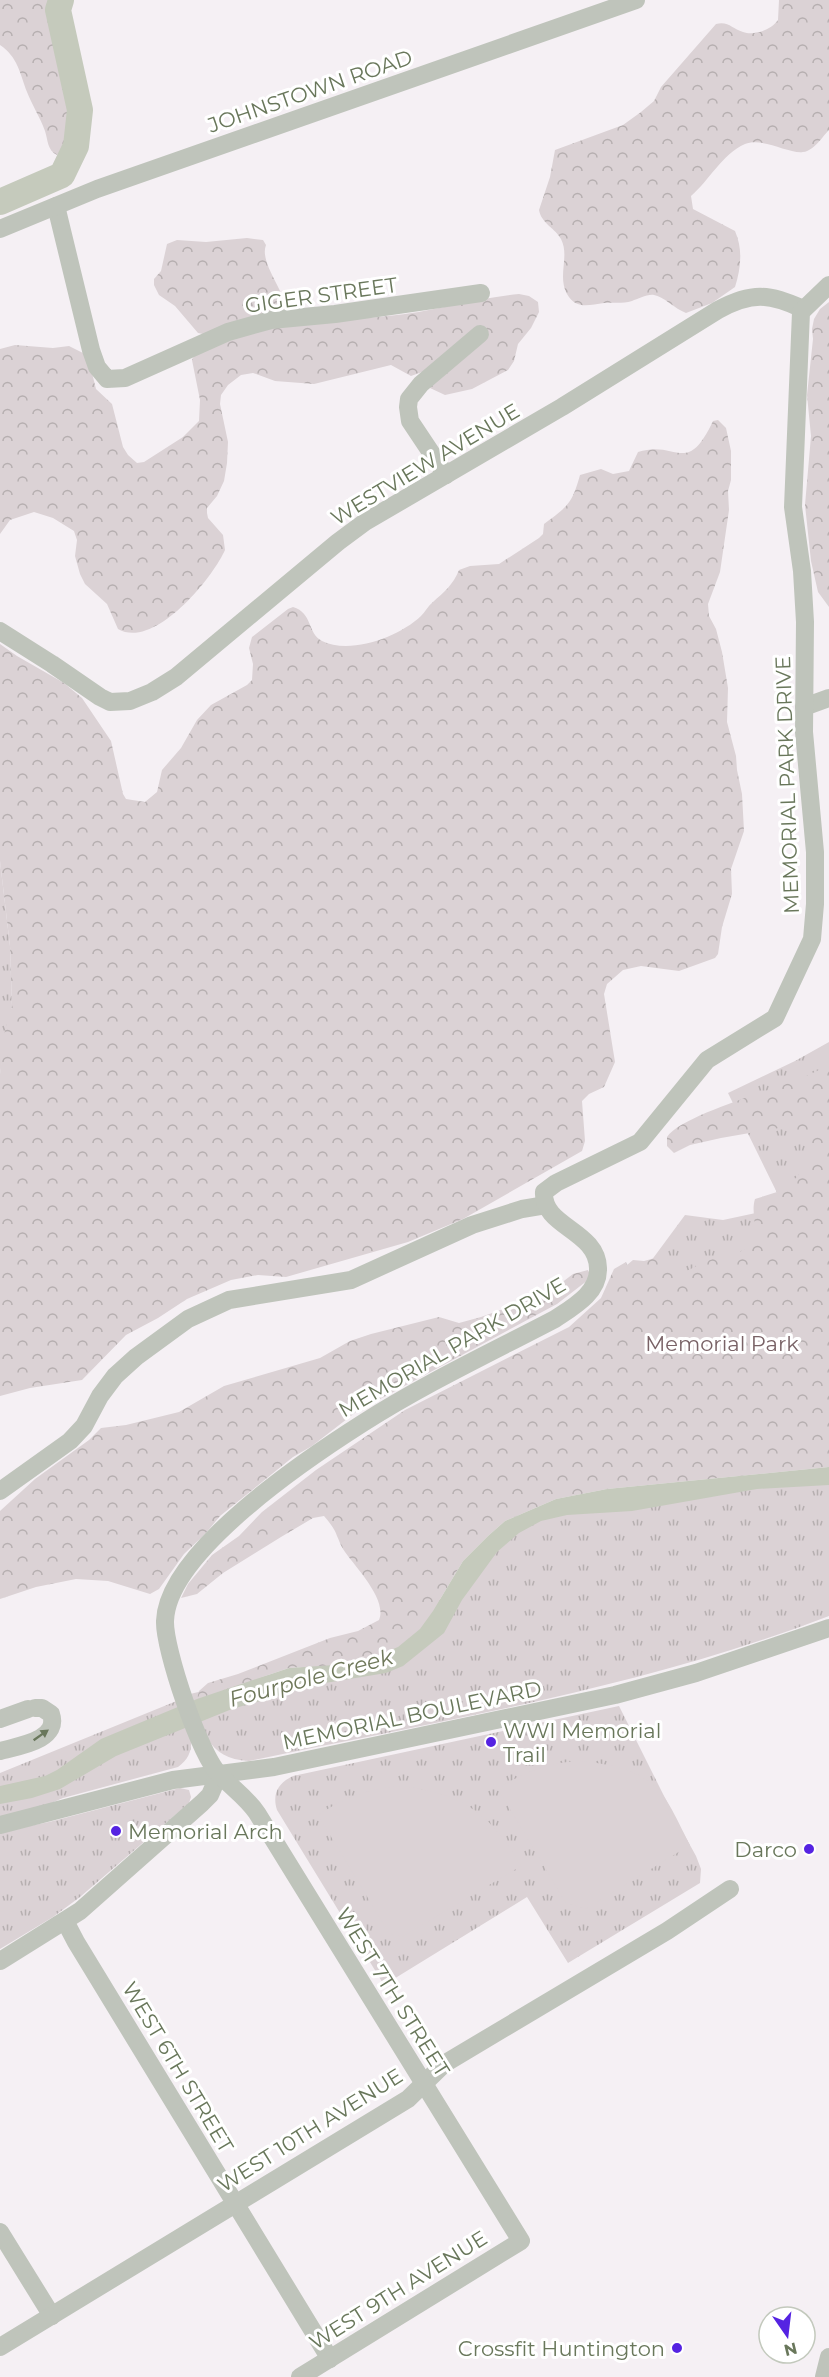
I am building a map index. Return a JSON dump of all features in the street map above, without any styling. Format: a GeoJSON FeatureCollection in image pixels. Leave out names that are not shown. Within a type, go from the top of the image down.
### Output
{"type":"FeatureCollection","features":[{"type":"Feature","properties":{"kind":"street","name":"JOHNSTOWN ROAD"},"geometry":{"type":"LineString","coordinates":[[0,229],[152,170],[636,0]]}},
{"type":"Feature","properties":{"kind":"street","name":"GIGER STREET"},"geometry":{"type":"LineString","coordinates":[[56,206],[91,350],[97,367],[107,380],[125,378],[228,332],[271,320],[335,314],[482,293]]}},
{"type":"Feature","properties":{"kind":"street"},"geometry":{"type":"LineString","coordinates":[[803,309],[829,285]]}},
{"type":"Feature","properties":{"kind":"street","name":"WESTVIEW AVENUE"},"geometry":{"type":"LineString","coordinates":[[0,631],[110,702],[140,698],[176,677],[352,531],[733,302],[744,298],[766,296],[786,301],[803,309]]}},
{"type":"Feature","properties":{"kind":"street","name":"MEMORIAL PARK DRIVE"},"geometry":{"type":"LineString","coordinates":[[219,1774],[205,1752],[195,1728],[169,1651],[166,1616],[172,1593],[181,1578],[212,1540],[244,1509],[363,1423],[555,1319],[576,1306],[588,1295],[596,1283],[598,1274],[595,1252],[588,1242],[555,1217],[546,1205],[544,1192],[640,1142],[707,1060],[775,1018],[812,939],[821,828],[804,732],[804,599],[793,507],[800,318],[803,309]]}},
{"type":"Feature","properties":{"kind":"street"},"geometry":{"type":"LineString","coordinates":[[446,475],[410,421],[409,399],[421,384],[480,334]]}},
{"type":"Feature","properties":{"kind":"street"},"geometry":{"type":"LineString","coordinates":[[804,707],[829,698]]}},
{"type":"Feature","properties":{"kind":"street"},"geometry":{"type":"LineString","coordinates":[[0,1491],[70,1441],[84,1426],[100,1396],[115,1376],[161,1338],[201,1312],[242,1297],[351,1280],[472,1226],[511,1212],[546,1205]]}},
{"type":"Feature","properties":{"kind":"street","name":"MEMORIAL BOULEVARD"},"geometry":{"type":"LineString","coordinates":[[0,1825],[172,1780],[284,1765],[615,1695],[696,1673],[829,1628]]}},
{"type":"Feature","properties":{"kind":"street"},"geometry":{"type":"LineString","coordinates":[[0,1719],[32,1708],[48,1710],[51,1714],[52,1725],[49,1731],[35,1741],[0,1750]]}},
{"type":"Feature","properties":{"kind":"street"},"geometry":{"type":"LineString","coordinates":[[0,1961],[65,1921],[93,1900],[210,1795],[219,1774]]}},
{"type":"Feature","properties":{"kind":"street","name":"WEST 7TH STREET"},"geometry":{"type":"LineString","coordinates":[[219,1774],[244,1795],[257,1813],[521,2241]]}},
{"type":"Feature","properties":{"kind":"street","name":"WEST 10TH AVENUE"},"geometry":{"type":"LineString","coordinates":[[0,2348],[408,2099],[444,2064],[668,1931],[730,1889]]}},
{"type":"Feature","properties":{"kind":"street","name":"WEST 6TH STREET"},"geometry":{"type":"LineString","coordinates":[[65,1921],[330,2359]]}},
{"type":"Feature","properties":{"kind":"street"},"geometry":{"type":"LineString","coordinates":[[0,2232],[52,2316]]}},
{"type":"Feature","properties":{"kind":"street","name":"WEST 9TH AVENUE"},"geometry":{"type":"LineString","coordinates":[[300,2377],[521,2241]]}},
{"type":"Feature","properties":{"kind":"street"},"geometry":{"type":"LineString","coordinates":[[824,2377],[829,2357]]}},
{"type":"Feature","properties":{"kind":"green space"},"geometry":{"type":"Polygon","coordinates":[[[0,0],[50,0],[47,14],[68,81],[76,118],[66,151],[57,155],[50,148],[15,60],[0,45],[0,0]]]}},
{"type":"Feature","properties":{"kind":"green space"},"geometry":{"type":"Polygon","coordinates":[[[779,0],[829,0],[829,130],[815,146],[803,152],[761,143],[745,144],[729,154],[691,196],[693,209],[735,231],[740,259],[735,287],[712,303],[686,313],[654,295],[625,302],[583,305],[574,302],[564,287],[564,253],[561,239],[543,219],[539,210],[550,177],[555,150],[623,125],[641,112],[654,101],[661,87],[716,24],[727,24],[747,33],[757,33],[771,27],[778,20],[779,0]]]}},
{"type":"Feature","properties":{"kind":"green space"},"geometry":{"type":"Polygon","coordinates":[[[247,238],[263,240],[266,245],[266,260],[287,310],[203,334],[198,333],[175,306],[159,295],[154,285],[154,279],[161,271],[167,244],[177,240],[206,242],[247,238]]]}},
{"type":"Feature","properties":{"kind":"green space"},"geometry":{"type":"Polygon","coordinates":[[[519,294],[529,296],[538,302],[539,312],[531,328],[518,344],[514,361],[508,370],[472,389],[445,395],[430,388],[422,372],[411,376],[391,365],[314,384],[275,381],[253,373],[241,375],[228,385],[221,395],[220,404],[228,442],[224,481],[217,496],[207,508],[208,518],[223,535],[225,550],[208,578],[195,593],[164,621],[148,630],[132,633],[118,629],[107,604],[85,584],[80,574],[75,556],[77,540],[74,531],[53,518],[34,512],[10,520],[0,534],[0,349],[15,345],[53,348],[69,346],[83,353],[89,361],[96,389],[112,404],[123,447],[137,463],[144,462],[183,437],[199,421],[200,400],[192,360],[206,348],[248,333],[297,323],[404,314],[519,294]]]}},
{"type":"Feature","properties":{"kind":"green space"},"geometry":{"type":"Polygon","coordinates":[[[829,302],[829,607],[818,592],[811,561],[805,505],[811,436],[807,395],[812,329],[814,319],[820,309],[829,302]]]}},
{"type":"Feature","properties":{"kind":"green space"},"geometry":{"type":"Polygon","coordinates":[[[718,420],[726,428],[731,451],[731,480],[720,572],[708,604],[709,616],[716,629],[722,652],[728,688],[727,722],[736,756],[742,794],[744,831],[731,869],[732,894],[722,927],[718,954],[715,958],[679,971],[641,966],[623,970],[607,984],[604,994],[615,1062],[604,1087],[589,1094],[582,1101],[585,1141],[582,1151],[463,1219],[408,1242],[286,1277],[258,1275],[231,1280],[187,1299],[126,1335],[82,1380],[30,1388],[0,1396],[0,1074],[5,1030],[12,1006],[10,946],[0,861],[0,644],[64,683],[82,698],[111,741],[126,799],[145,802],[157,792],[162,770],[181,748],[197,720],[211,705],[252,680],[253,664],[249,648],[252,637],[288,609],[293,607],[304,614],[317,637],[333,645],[360,645],[387,637],[412,624],[421,616],[451,584],[459,570],[470,566],[499,564],[539,538],[543,534],[544,524],[568,504],[580,475],[601,469],[613,474],[629,471],[638,452],[651,449],[688,452],[704,438],[713,421],[718,420]]]}},
{"type":"Feature","properties":{"kind":"green space"},"geometry":{"type":"Polygon","coordinates":[[[0,861],[10,946],[12,1006],[0,1074],[0,861]]]}},
{"type":"Feature","properties":{"kind":"green space","name":"Memorial Park"},"geometry":{"type":"Polygon","coordinates":[[[829,1042],[829,1616],[758,1641],[615,1683],[469,1716],[249,1761],[235,1759],[215,1748],[203,1730],[190,1694],[312,1665],[459,1590],[521,1525],[561,1507],[828,1468],[620,1303],[685,1215],[723,1220],[784,1207],[728,1093],[829,1042]]]}},
{"type":"Feature","properties":{"kind":"green space"},"geometry":{"type":"Polygon","coordinates":[[[829,1065],[829,1467],[607,1489],[556,1499],[505,1521],[488,1536],[463,1561],[420,1629],[398,1647],[369,1659],[335,1665],[289,1668],[197,1699],[199,1691],[208,1683],[238,1674],[330,1638],[358,1631],[379,1620],[380,1612],[379,1602],[374,1593],[343,1549],[335,1531],[324,1516],[313,1518],[281,1537],[223,1573],[197,1594],[181,1598],[188,1584],[212,1555],[239,1536],[262,1512],[316,1470],[405,1410],[569,1327],[601,1298],[614,1269],[626,1262],[627,1265],[633,1260],[644,1261],[655,1258],[677,1274],[747,1248],[754,1236],[755,1199],[777,1192],[775,1188],[796,1178],[810,1160],[809,1148],[799,1136],[779,1128],[690,1145],[674,1153],[667,1146],[667,1137],[675,1129],[704,1114],[797,1080],[829,1065]]]}},
{"type":"Feature","properties":{"kind":"green space"},"geometry":{"type":"Polygon","coordinates":[[[588,1270],[590,1275],[588,1280],[557,1304],[356,1412],[312,1446],[293,1457],[220,1516],[184,1554],[159,1589],[150,1594],[108,1581],[76,1579],[36,1587],[0,1599],[0,1511],[35,1479],[89,1440],[101,1428],[126,1425],[179,1412],[224,1386],[320,1358],[350,1341],[371,1334],[439,1317],[459,1323],[481,1317],[548,1293],[573,1274],[588,1270]]]}},
{"type":"Feature","properties":{"kind":"green space"},"geometry":{"type":"Polygon","coordinates":[[[179,1700],[188,1726],[191,1744],[186,1760],[178,1767],[63,1798],[40,1808],[0,1818],[0,1773],[179,1700]]]}},
{"type":"Feature","properties":{"kind":"green space"},"geometry":{"type":"Polygon","coordinates":[[[619,1706],[696,1856],[701,1869],[700,1883],[568,1963],[527,1897],[384,1985],[277,1810],[276,1794],[283,1782],[293,1776],[619,1706]]]}},
{"type":"Feature","properties":{"kind":"green space"},"geometry":{"type":"Polygon","coordinates":[[[578,1761],[620,1768],[649,1781],[666,1799],[690,1845],[586,1909],[566,1903],[498,1789],[536,1769],[578,1761]]]}},
{"type":"Feature","properties":{"kind":"green space"},"geometry":{"type":"Polygon","coordinates":[[[402,1786],[442,1794],[473,1809],[498,1832],[521,1866],[402,1937],[389,1933],[318,1815],[358,1794],[402,1786]]]}},
{"type":"Feature","properties":{"kind":"green space"},"geometry":{"type":"Polygon","coordinates":[[[180,1788],[189,1790],[191,1797],[189,1803],[80,1897],[53,1917],[0,1949],[0,1832],[49,1822],[180,1788]]]}},
{"type":"Feature","properties":{"kind":"water","name":"Fourpole Creek"},"geometry":{"type":"Polygon","coordinates":[[[829,1467],[829,1485],[757,1489],[632,1511],[567,1515],[541,1521],[519,1533],[497,1552],[462,1600],[444,1633],[403,1666],[386,1673],[319,1684],[232,1709],[116,1756],[60,1789],[32,1798],[0,1804],[0,1786],[45,1776],[101,1739],[197,1699],[289,1668],[335,1665],[369,1659],[398,1647],[420,1629],[463,1561],[488,1536],[505,1521],[556,1499],[607,1489],[829,1467]]]}},
{"type":"Feature","properties":{"kind":"waterway"},"geometry":{"type":"LineString","coordinates":[[0,202],[62,175],[76,146],[80,110],[58,10],[61,0]]}},
{"type":"Feature","properties":{"kind":"place","name":"WWI Memorial Trail"},"geometry":{"type":"Point","coordinates":[491,1742]}},
{"type":"Feature","properties":{"kind":"place","name":"Memorial Arch"},"geometry":{"type":"Point","coordinates":[116,1831]}},
{"type":"Feature","properties":{"kind":"place","name":"Darco"},"geometry":{"type":"Point","coordinates":[809,1849]}},
{"type":"Feature","properties":{"kind":"place","name":"Crossfit Huntington"},"geometry":{"type":"Point","coordinates":[677,2348]}}]}
